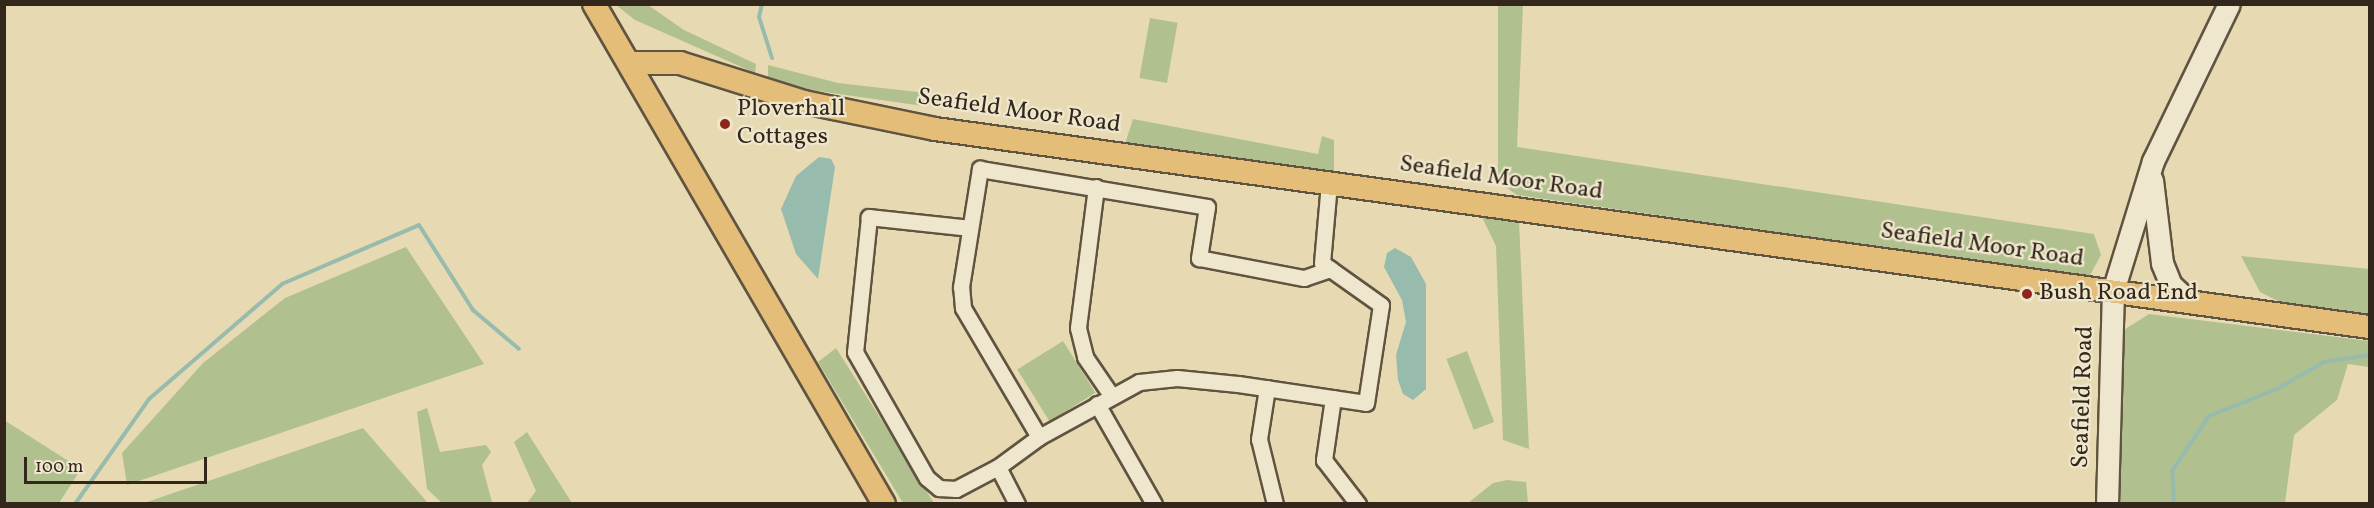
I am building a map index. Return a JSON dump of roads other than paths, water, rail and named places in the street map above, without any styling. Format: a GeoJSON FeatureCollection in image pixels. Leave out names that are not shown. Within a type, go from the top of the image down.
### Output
{"type":"FeatureCollection","features":[{"type":"Feature","properties":{"kind":"main road"},"geometry":{"type":"LineString","coordinates":[[594,4],[884,504]]}},
{"type":"Feature","properties":{"kind":"main road","name":"Seafield Moor Road"},"geometry":{"type":"LineString","coordinates":[[630,63],[680,63],[804,102],[935,129],[2370,327]]}},
{"type":"Feature","properties":{"kind":"street","name":"Seafield Road"},"geometry":{"type":"LineString","coordinates":[[2107,504],[2112,291],[2153,161],[2229,4]]}},
{"type":"Feature","properties":{"kind":"street"},"geometry":{"type":"LineString","coordinates":[[2153,161],[2158,250],[2171,285],[2189,302]]}},
{"type":"Feature","properties":{"kind":"street"},"geometry":{"type":"LineString","coordinates":[[1039,437],[963,308],[961,287],[980,169],[1207,207],[1199,258],[1304,278],[1330,269]]}},
{"type":"Feature","properties":{"kind":"street"},"geometry":{"type":"LineString","coordinates":[[970,228],[869,217],[855,352],[927,478],[939,488],[956,489],[998,467],[1039,437],[1111,395],[1139,382],[1176,378],[1267,388],[1366,403],[1381,305],[1322,263],[1329,183]]}},
{"type":"Feature","properties":{"kind":"street"},"geometry":{"type":"LineString","coordinates":[[1096,187],[1078,328],[1085,357],[1111,395]]}},
{"type":"Feature","properties":{"kind":"street"},"geometry":{"type":"LineString","coordinates":[[1267,388],[1259,439],[1271,502]]}},
{"type":"Feature","properties":{"kind":"street"},"geometry":{"type":"LineString","coordinates":[[1333,398],[1324,460],[1360,503]]}},
{"type":"Feature","properties":{"kind":"street"},"geometry":{"type":"LineString","coordinates":[[1097,404],[1154,504]]}},
{"type":"Feature","properties":{"kind":"street"},"geometry":{"type":"LineString","coordinates":[[998,467],[1017,504]]}},
{"type":"Feature","properties":{"kind":"waterway"},"geometry":{"type":"LineString","coordinates":[[762,4],[759,17],[772,58]]}},
{"type":"Feature","properties":{"kind":"waterway"},"geometry":{"type":"LineString","coordinates":[[75,504],[149,399],[282,284],[419,225],[473,310],[519,349]]}},
{"type":"Feature","properties":{"kind":"waterway"},"geometry":{"type":"LineString","coordinates":[[2174,504],[2172,471],[2209,416],[2277,389],[2324,362],[2370,355]]}},
{"type":"Feature","properties":{"kind":"place","name":"Ploverhall Cottages"},"geometry":{"type":"Point","coordinates":[725,124]}},
{"type":"Feature","properties":{"kind":"place","name":"Bush Road End"},"geometry":{"type":"Point","coordinates":[2027,294]}}]}
